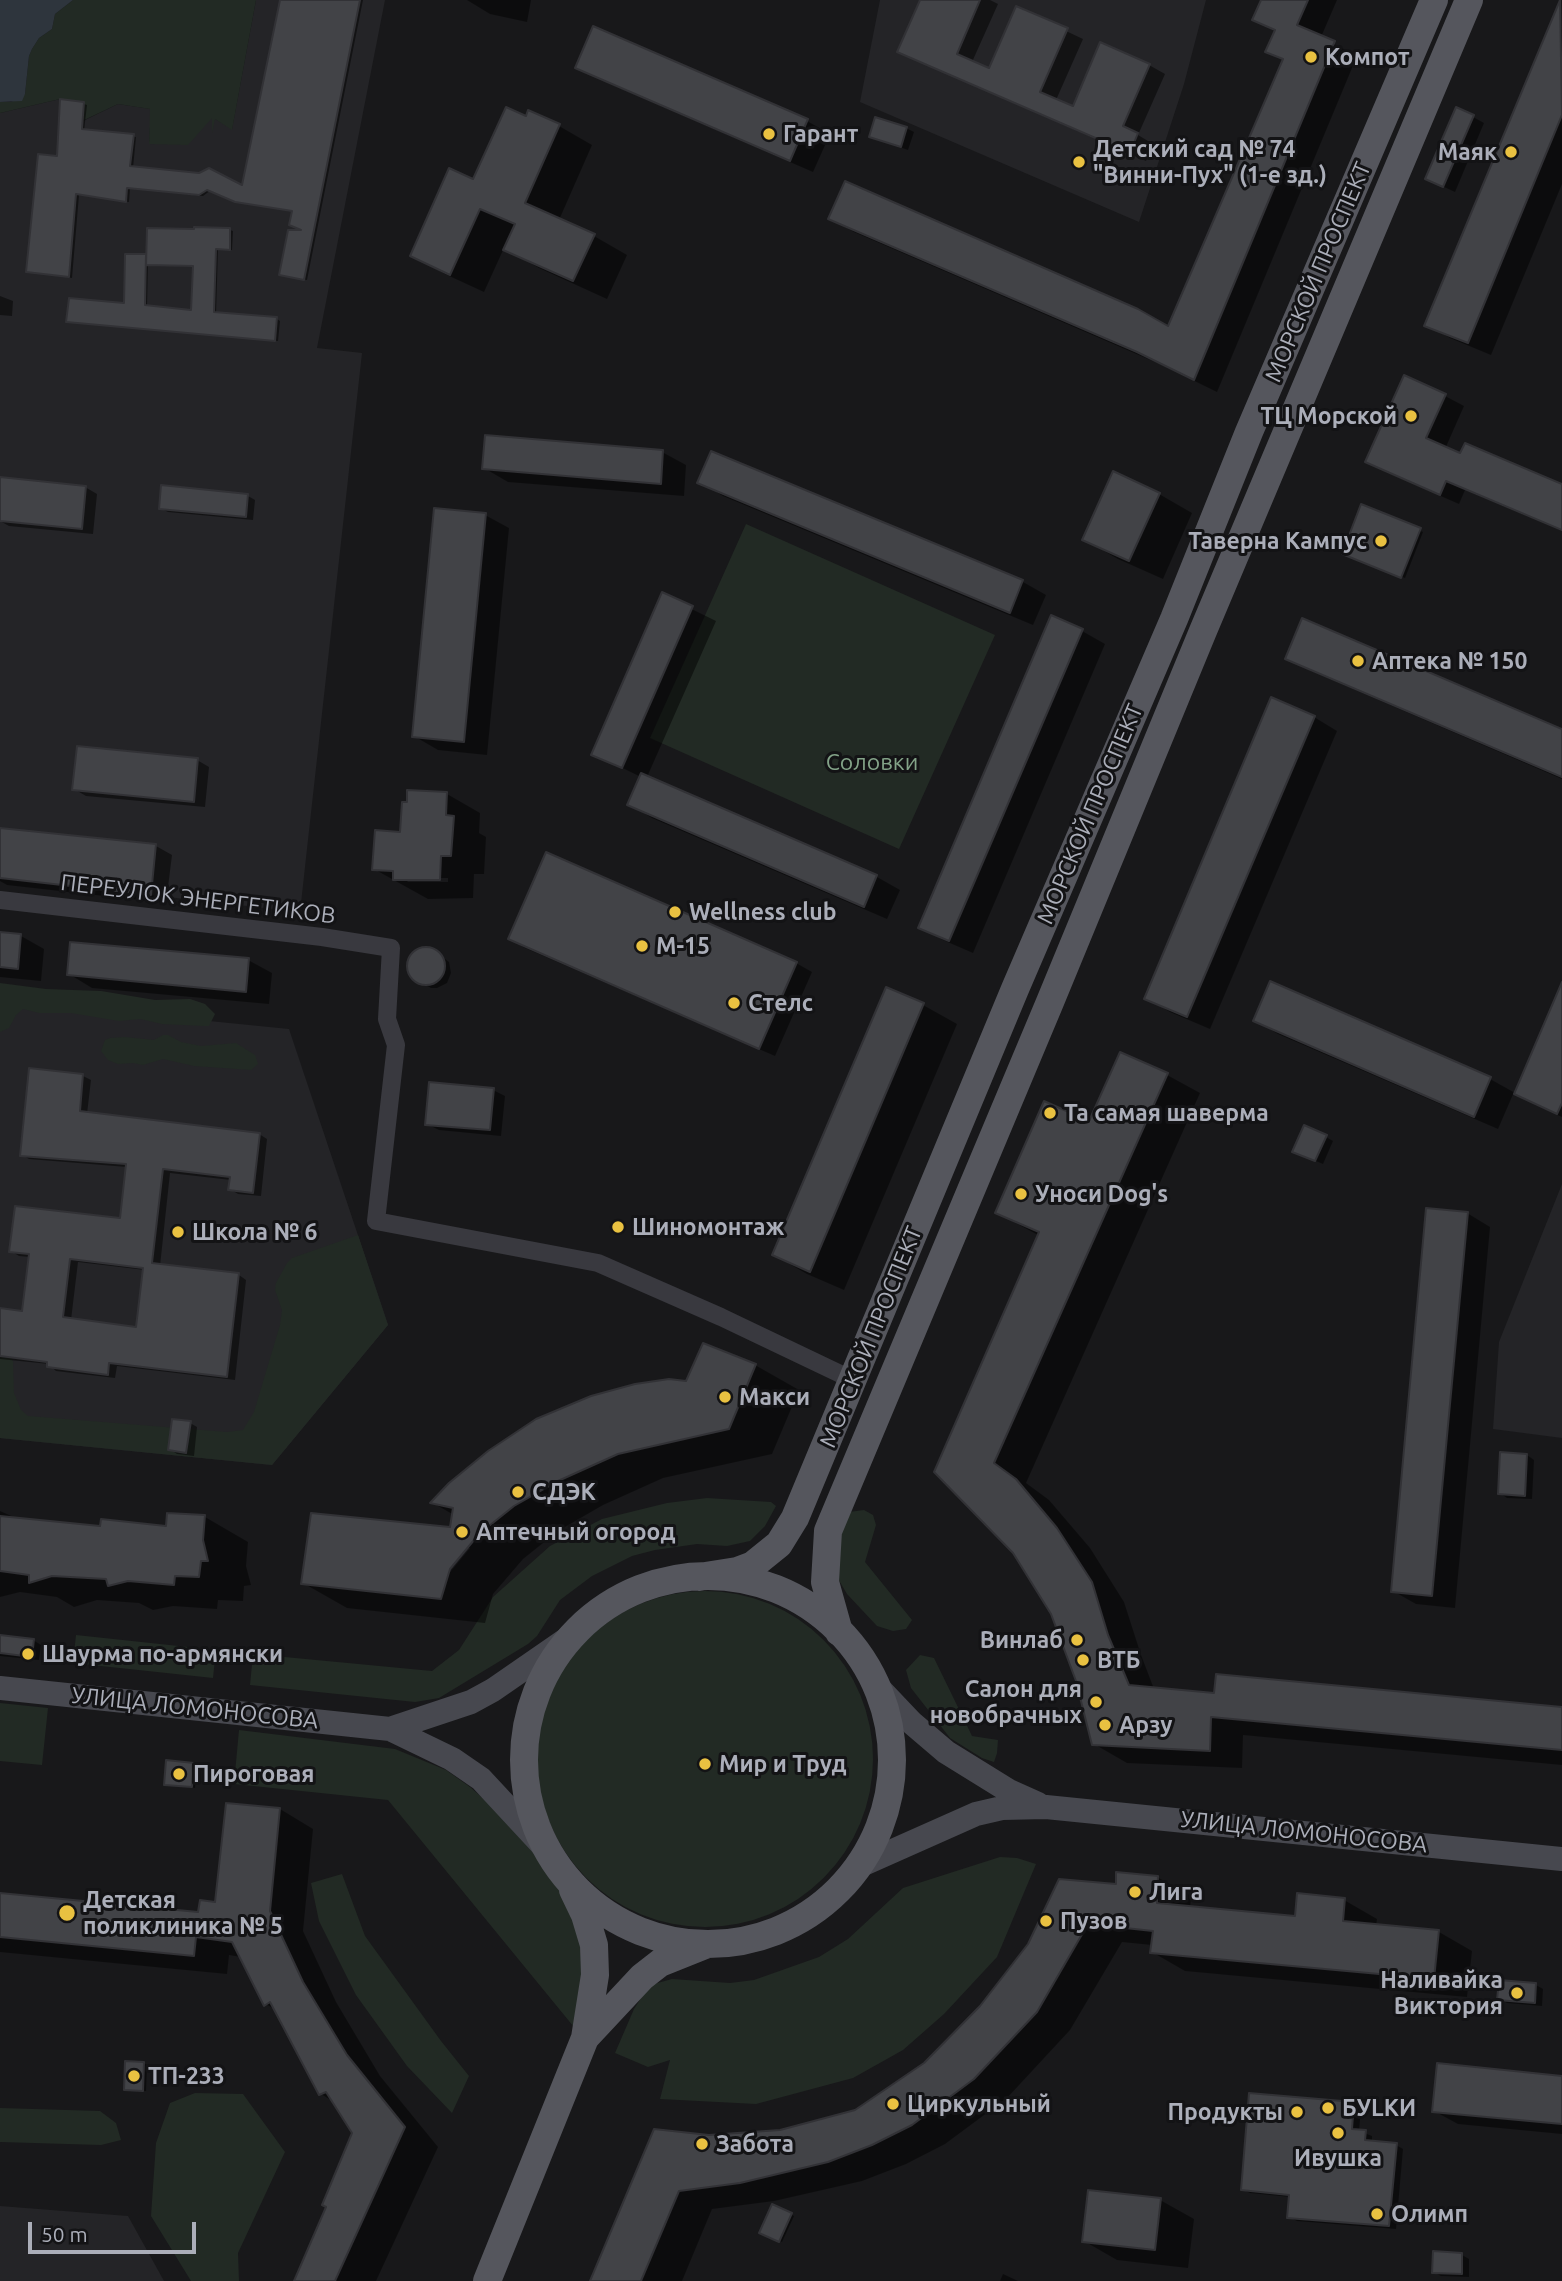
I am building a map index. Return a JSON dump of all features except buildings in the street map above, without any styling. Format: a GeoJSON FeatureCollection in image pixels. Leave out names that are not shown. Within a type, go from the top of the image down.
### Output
{"type":"FeatureCollection","features":[{"type":"Feature","properties":{"kind":"main road","name":"МОРСКОЙ ПРОСПЕКТ"},"geometry":{"type":"LineString","coordinates":[[699,1577],[737,1571],[753,1565],[779,1544],[795,1518],[1015,989],[1174,619],[1249,432],[1434,0]]}},
{"type":"Feature","properties":{"kind":"main road","name":"МОРСКОЙ ПРОСПЕКТ"},"geometry":{"type":"LineString","coordinates":[[839,1632],[825,1582],[828,1531],[1469,0]]}},
{"type":"Feature","properties":{"kind":"main road"},"geometry":{"type":"LineString","coordinates":[[1249,432],[1282,443]]}},
{"type":"Feature","properties":{"kind":"main road"},"geometry":{"type":"LineString","coordinates":[[1174,619],[1203,631]]}},
{"type":"Feature","properties":{"kind":"main road"},"geometry":{"type":"LineString","coordinates":[[853,1380],[886,1394]]}},
{"type":"Feature","properties":{"kind":"main road"},"geometry":{"type":"LineString","coordinates":[[699,1577],[737,1579],[768,1586],[811,1608],[839,1632],[875,1684],[890,1732],[891,1782],[880,1825],[859,1866],[839,1889],[816,1909],[788,1926],[751,1939],[707,1944],[684,1943],[628,1926],[588,1900],[569,1881],[546,1849],[528,1801],[524,1768],[528,1718],[538,1689],[553,1661],[574,1634],[597,1613],[628,1594],[667,1581],[699,1577]]}},
{"type":"Feature","properties":{"kind":"main road"},"geometry":{"type":"LineString","coordinates":[[487,2281],[585,2038],[595,1975],[594,1944],[585,1915],[569,1881]]}},
{"type":"Feature","properties":{"kind":"main road"},"geometry":{"type":"LineString","coordinates":[[585,2038],[642,1977],[660,1963],[707,1944]]}},
{"type":"Feature","properties":{"kind":"street","name":"ПЕРЕУЛОК ЭНЕРГЕТИКОВ"},"geometry":{"type":"LineString","coordinates":[[0,900],[391,948],[387,1019],[396,1045],[376,1220],[598,1263],[853,1380]]}},
{"type":"Feature","properties":{"kind":"street"},"geometry":{"type":"LineString","coordinates":[[390,1729],[471,1702],[493,1690],[574,1634]]}},
{"type":"Feature","properties":{"kind":"street"},"geometry":{"type":"LineString","coordinates":[[875,1684],[912,1723],[946,1752],[1009,1791],[1045,1807]]}},
{"type":"Feature","properties":{"kind":"street","name":"УЛИЦА ЛОМОНОСОВА"},"geometry":{"type":"LineString","coordinates":[[0,1688],[390,1729]]}},
{"type":"Feature","properties":{"kind":"street"},"geometry":{"type":"LineString","coordinates":[[390,1729],[452,1759],[481,1779],[546,1849]]}},
{"type":"Feature","properties":{"kind":"street"},"geometry":{"type":"LineString","coordinates":[[859,1866],[976,1814],[1002,1808],[1045,1807]]}},
{"type":"Feature","properties":{"kind":"street","name":"УЛИЦА ЛОМОНОСОВА"},"geometry":{"type":"LineString","coordinates":[[1045,1807],[1562,1859]]}},
{"type":"Feature","properties":{"kind":"shaded area"},"geometry":{"type":"Polygon","coordinates":[[[0,0],[73,0],[55,14],[52,29],[39,38],[32,49],[22,101],[0,102],[0,0]]]}},
{"type":"Feature","properties":{"kind":"shaded area"},"geometry":{"type":"Polygon","coordinates":[[[256,0],[385,0],[317,348],[362,353],[300,912],[0,878],[0,113],[60,99],[84,102],[83,121],[118,104],[151,109],[149,144],[212,117],[232,129],[256,0]]]}},
{"type":"Feature","properties":{"kind":"shaded area","name":"Детский сад № 74 \"Винни-Пух\" (1-е зд.)"},"geometry":{"type":"Polygon","coordinates":[[[880,0],[1206,0],[1184,84],[1139,222],[860,102],[880,0]]]}},
{"type":"Feature","properties":{"kind":"shaded area","name":"Школа № 6"},"geometry":{"type":"Polygon","coordinates":[[[0,1000],[289,1029],[388,1325],[272,1465],[0,1438],[0,1000]]]}},
{"type":"Feature","properties":{"kind":"shaded area"},"geometry":{"type":"Polygon","coordinates":[[[1562,1184],[1562,1438],[1493,1429],[1499,1342],[1562,1184]]]}},
{"type":"Feature","properties":{"kind":"shaded area"},"geometry":{"type":"Polygon","coordinates":[[[0,2206],[128,2216],[164,2281],[0,2281],[0,2206]]]}},
{"type":"Feature","properties":{"kind":"green space"},"geometry":{"type":"Polygon","coordinates":[[[73,0],[256,0],[232,130],[215,119],[212,133],[212,118],[188,145],[149,144],[150,109],[118,104],[82,121],[84,102],[60,99],[0,113],[0,102],[11,102],[25,94],[32,49],[39,38],[52,29],[55,14],[73,0]]]}},
{"type":"Feature","properties":{"kind":"green space","name":"Соловки"},"geometry":{"type":"Polygon","coordinates":[[[746,524],[995,635],[899,849],[650,738],[746,524]]]}},
{"type":"Feature","properties":{"kind":"green space"},"geometry":{"type":"Polygon","coordinates":[[[0,983],[46,989],[101,991],[155,1000],[190,999],[205,1004],[215,1014],[209,1026],[204,1026],[162,1024],[140,1019],[119,1021],[23,1009],[9,1028],[0,1032],[0,983]]]}},
{"type":"Feature","properties":{"kind":"green space"},"geometry":{"type":"Polygon","coordinates":[[[163,1035],[201,1046],[236,1043],[255,1055],[258,1064],[251,1070],[194,1066],[163,1059],[143,1065],[118,1064],[108,1060],[101,1051],[105,1040],[110,1038],[154,1040],[163,1035]]]}},
{"type":"Feature","properties":{"kind":"green space"},"geometry":{"type":"Polygon","coordinates":[[[358,1235],[388,1325],[272,1465],[0,1438],[0,1353],[9,1356],[13,1361],[14,1393],[21,1410],[28,1416],[227,1432],[243,1430],[254,1412],[280,1325],[282,1310],[275,1290],[287,1263],[292,1258],[358,1235]]]}},
{"type":"Feature","properties":{"kind":"green space"},"geometry":{"type":"Polygon","coordinates":[[[707,1498],[771,1502],[776,1506],[765,1526],[750,1541],[727,1546],[697,1544],[655,1550],[632,1556],[592,1576],[560,1600],[537,1636],[528,1644],[439,1698],[415,1702],[250,1685],[253,1654],[432,1671],[459,1650],[493,1597],[550,1546],[602,1519],[667,1503],[707,1498]]]}},
{"type":"Feature","properties":{"kind":"green space"},"geometry":{"type":"Polygon","coordinates":[[[864,1510],[873,1515],[876,1525],[865,1562],[912,1620],[906,1629],[893,1631],[877,1626],[847,1594],[837,1577],[833,1543],[849,1512],[864,1510]]]}},
{"type":"Feature","properties":{"kind":"green space"},"geometry":{"type":"Polygon","coordinates":[[[705,1591],[738,1594],[769,1604],[798,1619],[824,1640],[845,1666],[860,1695],[870,1726],[873,1759],[870,1792],[860,1823],[845,1852],[824,1878],[798,1899],[769,1914],[738,1924],[705,1927],[672,1924],[641,1914],[612,1899],[586,1878],[565,1852],[550,1823],[540,1792],[537,1759],[540,1726],[550,1695],[565,1666],[586,1640],[612,1619],[641,1604],[672,1594],[705,1591]]]}},
{"type":"Feature","properties":{"kind":"green space"},"geometry":{"type":"Polygon","coordinates":[[[76,1635],[216,1650],[213,1678],[73,1663],[76,1635]]]}},
{"type":"Feature","properties":{"kind":"green space"},"geometry":{"type":"Polygon","coordinates":[[[920,1655],[934,1658],[972,1736],[998,1740],[994,1762],[982,1758],[950,1738],[911,1688],[906,1670],[920,1655]]]}},
{"type":"Feature","properties":{"kind":"green space"},"geometry":{"type":"Polygon","coordinates":[[[0,1703],[48,1708],[42,1765],[0,1761],[0,1703]]]}},
{"type":"Feature","properties":{"kind":"green space"},"geometry":{"type":"Polygon","coordinates":[[[239,1730],[395,1749],[446,1770],[492,1806],[534,1852],[561,1892],[583,1945],[578,2032],[388,1800],[234,1784],[239,1730]]]}},
{"type":"Feature","properties":{"kind":"green space"},"geometry":{"type":"Polygon","coordinates":[[[1000,1857],[1017,1858],[1036,1864],[997,1957],[944,2014],[903,2050],[853,2078],[756,2104],[660,2099],[670,2060],[648,2067],[615,2053],[634,2009],[654,1984],[672,1979],[730,1983],[754,1980],[819,1957],[848,1939],[903,1888],[1000,1857]]]}},
{"type":"Feature","properties":{"kind":"green space"},"geometry":{"type":"Polygon","coordinates":[[[342,1874],[365,1936],[469,2076],[452,2113],[407,2066],[356,1995],[319,1921],[311,1883],[342,1874]]]}},
{"type":"Feature","properties":{"kind":"green space"},"geometry":{"type":"Polygon","coordinates":[[[195,2093],[243,2094],[285,2152],[238,2253],[239,2281],[191,2281],[151,2216],[156,2143],[170,2103],[195,2093]]]}},
{"type":"Feature","properties":{"kind":"green space"},"geometry":{"type":"Polygon","coordinates":[[[0,2108],[100,2111],[116,2123],[121,2140],[101,2145],[0,2142],[0,2108]]]}},
{"type":"Feature","properties":{"kind":"place","name":"Компот"},"geometry":{"type":"Point","coordinates":[1311,57]}},
{"type":"Feature","properties":{"kind":"place","name":"Гарант"},"geometry":{"type":"Point","coordinates":[769,134]}},
{"type":"Feature","properties":{"kind":"place","name":"Маяк"},"geometry":{"type":"Point","coordinates":[1511,152]}},
{"type":"Feature","properties":{"kind":"place","name":"Детский сад № 74 \"Винни-Пух\" (1-е зд.)"},"geometry":{"type":"Point","coordinates":[1079,162]}},
{"type":"Feature","properties":{"kind":"place","name":"ТЦ Морской"},"geometry":{"type":"Point","coordinates":[1411,416]}},
{"type":"Feature","properties":{"kind":"place","name":"Таверна Кампус"},"geometry":{"type":"Point","coordinates":[1381,541]}},
{"type":"Feature","properties":{"kind":"place","name":"Аптека № 150"},"geometry":{"type":"Point","coordinates":[1358,661]}},
{"type":"Feature","properties":{"kind":"place","name":"Wellness club"},"geometry":{"type":"Point","coordinates":[675,912]}},
{"type":"Feature","properties":{"kind":"place","name":"М-15"},"geometry":{"type":"Point","coordinates":[642,946]}},
{"type":"Feature","properties":{"kind":"place","name":"Стелс"},"geometry":{"type":"Point","coordinates":[734,1003]}},
{"type":"Feature","properties":{"kind":"place","name":"Та самая шаверма"},"geometry":{"type":"Point","coordinates":[1050,1113]}},
{"type":"Feature","properties":{"kind":"place","name":"Уноси Dog's"},"geometry":{"type":"Point","coordinates":[1021,1194]}},
{"type":"Feature","properties":{"kind":"place","name":"Шиномонтаж"},"geometry":{"type":"Point","coordinates":[618,1227]}},
{"type":"Feature","properties":{"kind":"place","name":"Школа № 6"},"geometry":{"type":"Point","coordinates":[178,1232]}},
{"type":"Feature","properties":{"kind":"place","name":"Макси"},"geometry":{"type":"Point","coordinates":[725,1397]}},
{"type":"Feature","properties":{"kind":"place","name":"СДЭК"},"geometry":{"type":"Point","coordinates":[518,1492]}},
{"type":"Feature","properties":{"kind":"place","name":"Аптечный огород"},"geometry":{"type":"Point","coordinates":[462,1532]}},
{"type":"Feature","properties":{"kind":"place","name":"Винлаб"},"geometry":{"type":"Point","coordinates":[1077,1640]}},
{"type":"Feature","properties":{"kind":"place","name":"Шаурма по-армянски"},"geometry":{"type":"Point","coordinates":[28,1654]}},
{"type":"Feature","properties":{"kind":"place","name":"ВТБ"},"geometry":{"type":"Point","coordinates":[1083,1660]}},
{"type":"Feature","properties":{"kind":"place","name":"Салон для новобрачных"},"geometry":{"type":"Point","coordinates":[1096,1702]}},
{"type":"Feature","properties":{"kind":"place","name":"Арзу"},"geometry":{"type":"Point","coordinates":[1105,1725]}},
{"type":"Feature","properties":{"kind":"place","name":"Мир и Труд"},"geometry":{"type":"Point","coordinates":[705,1764]}},
{"type":"Feature","properties":{"kind":"place","name":"Пироговая"},"geometry":{"type":"Point","coordinates":[179,1774]}},
{"type":"Feature","properties":{"kind":"place","name":"Лига"},"geometry":{"type":"Point","coordinates":[1135,1892]}},
{"type":"Feature","properties":{"kind":"place","name":"Детская поликлиника № 5"},"geometry":{"type":"Point","coordinates":[67,1913]}},
{"type":"Feature","properties":{"kind":"place","name":"Пузов"},"geometry":{"type":"Point","coordinates":[1046,1921]}},
{"type":"Feature","properties":{"kind":"place","name":"Наливайка Виктория"},"geometry":{"type":"Point","coordinates":[1517,1993]}},
{"type":"Feature","properties":{"kind":"place","name":"ТП-233"},"geometry":{"type":"Point","coordinates":[134,2076]}},
{"type":"Feature","properties":{"kind":"place","name":"Циркульный"},"geometry":{"type":"Point","coordinates":[893,2104]}},
{"type":"Feature","properties":{"kind":"place","name":"БУLКИ"},"geometry":{"type":"Point","coordinates":[1328,2108]}},
{"type":"Feature","properties":{"kind":"place","name":"Продукты"},"geometry":{"type":"Point","coordinates":[1297,2112]}},
{"type":"Feature","properties":{"kind":"place","name":"Ивушка"},"geometry":{"type":"Point","coordinates":[1338,2133]}},
{"type":"Feature","properties":{"kind":"place","name":"Забота"},"geometry":{"type":"Point","coordinates":[702,2144]}},
{"type":"Feature","properties":{"kind":"place","name":"Олимп"},"geometry":{"type":"Point","coordinates":[1377,2214]}}]}
